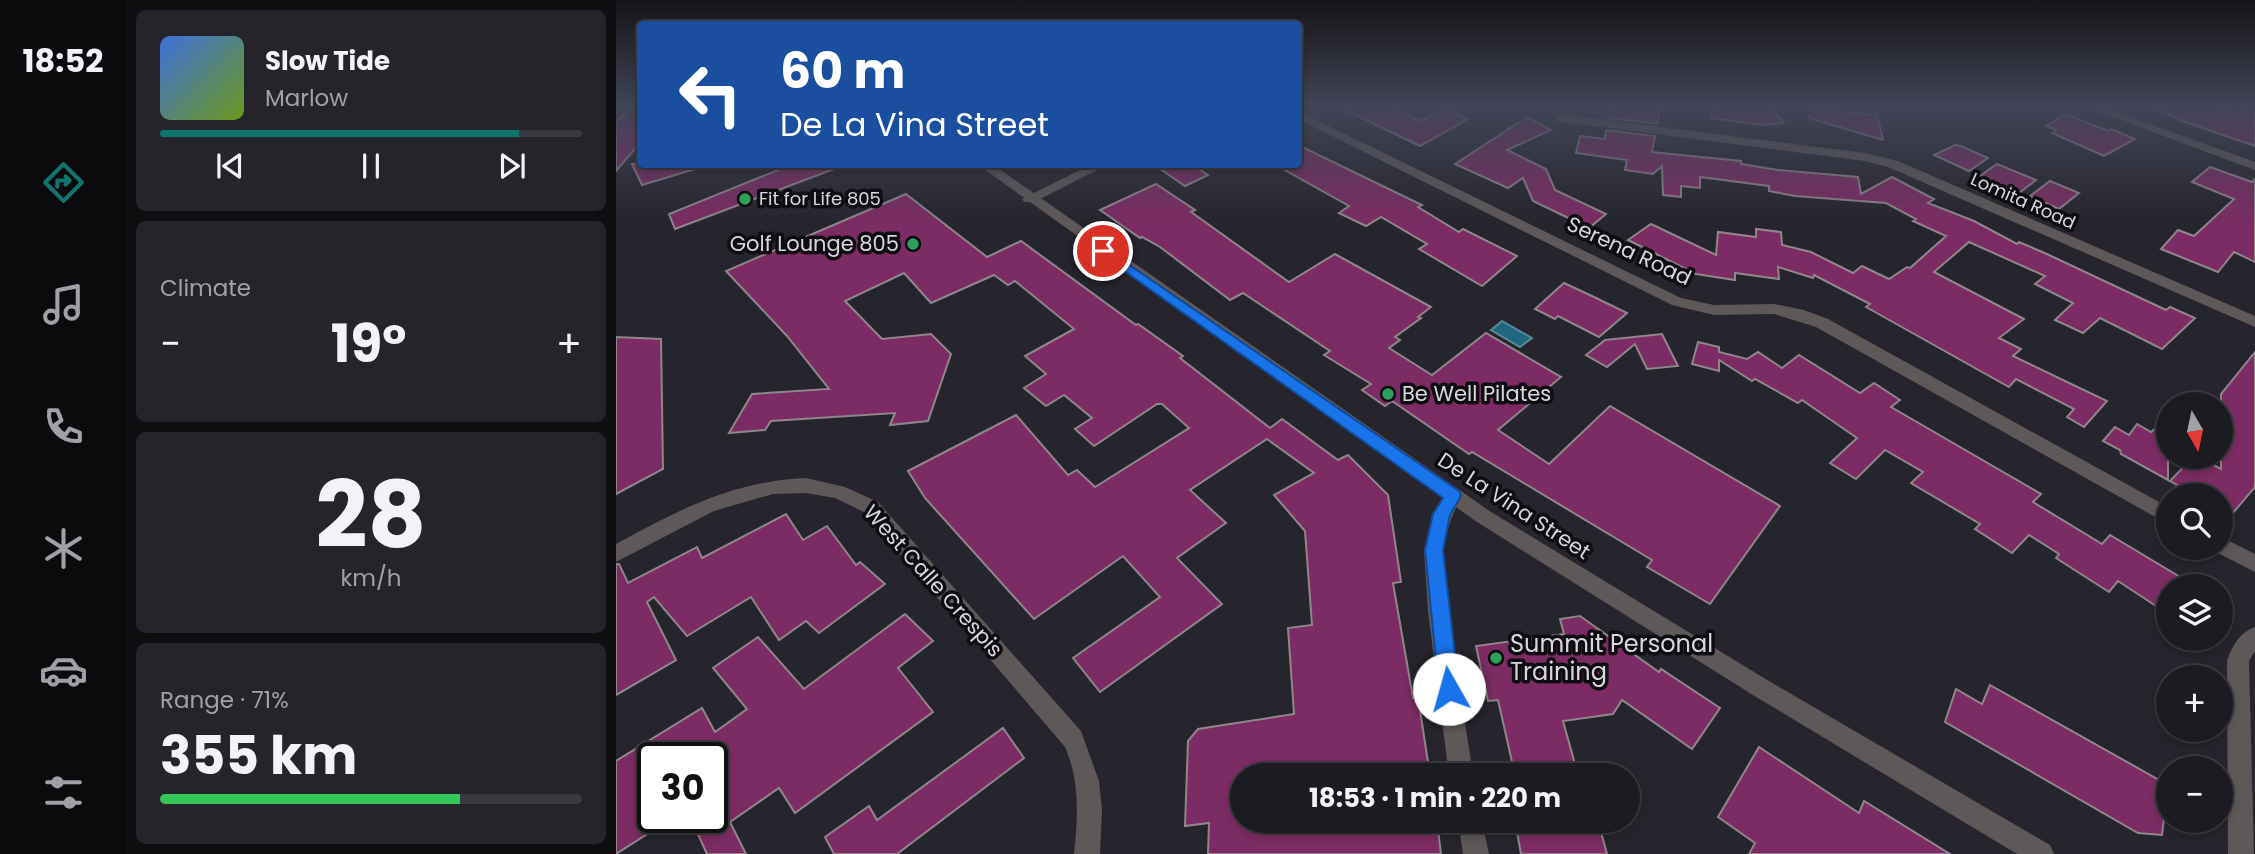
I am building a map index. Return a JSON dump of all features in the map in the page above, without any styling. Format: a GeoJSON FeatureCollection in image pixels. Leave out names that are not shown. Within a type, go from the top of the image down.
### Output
{"type":"FeatureCollection","features":[{"type":"Feature","properties":{"kind":"street","name":"Serena Road"},"geometry":{"type":"LineString","coordinates":[[1360,145],[1677,302],[1714,310],[1774,309],[1799,314],[1822,323],[2156,509]]}},
{"type":"Feature","properties":{"kind":"street","name":"Lomita Road"},"geometry":{"type":"LineString","coordinates":[[1770,145],[1865,157],[1894,164],[2255,322]]}},
{"type":"Feature","properties":{"kind":"street"},"geometry":{"type":"LineString","coordinates":[[2196,145],[2255,166]]}},
{"type":"Feature","properties":{"kind":"street","name":"De La Vina Street"},"geometry":{"type":"LineString","coordinates":[[988,168],[1453,496],[1734,671],[2041,854]]}},
{"type":"Feature","properties":{"kind":"street"},"geometry":{"type":"LineString","coordinates":[[1029,199],[1095,168]]}},
{"type":"Feature","properties":{"kind":"street","name":"West Calle Crespis"},"geometry":{"type":"LineString","coordinates":[[616,554],[688,513],[722,499],[755,490],[786,485],[815,486],[841,491],[871,507],[1067,730],[1087,775],[1091,812],[1087,854]]}},
{"type":"Feature","properties":{"kind":"street"},"geometry":{"type":"LineString","coordinates":[[1453,496],[1442,514],[1434,550],[1438,611],[1459,763]]}},
{"type":"Feature","properties":{"kind":"street"},"geometry":{"type":"LineString","coordinates":[[2233,552],[2255,564]]}},
{"type":"Feature","properties":{"kind":"street"},"geometry":{"type":"LineString","coordinates":[[2241,854],[2238,661],[2241,651],[2255,636]]}},
{"type":"Feature","properties":{"kind":"street"},"geometry":{"type":"LineString","coordinates":[[1472,833],[1476,854]]}},
{"type":"Feature","properties":{"kind":"water"},"geometry":{"type":"Polygon","coordinates":[[[1502,321],[1532,338],[1520,347],[1491,330],[1502,321]]]}},
{"type":"Feature","properties":{"kind":"building"},"geometry":{"type":"Polygon","coordinates":[[[616,145],[637,145],[637,146],[616,171],[616,145]]]}},
{"type":"Feature","properties":{"kind":"building"},"geometry":{"type":"Polygon","coordinates":[[[1484,145],[1518,145],[1507,150],[1546,169],[1555,190],[1606,214],[1589,228],[1533,201],[1523,178],[1508,188],[1455,164],[1484,145]]]}},
{"type":"Feature","properties":{"kind":"building"},"geometry":{"type":"Polygon","coordinates":[[[1578,145],[1653,145],[1652,152],[1741,161],[1741,164],[1778,170],[1858,177],[1861,194],[1892,177],[1934,199],[1928,203],[1974,221],[2017,244],[2019,242],[2047,254],[2166,310],[2170,307],[2195,318],[2162,349],[2100,318],[2083,333],[2055,320],[2073,303],[2035,284],[2045,276],[1969,242],[1934,272],[2024,319],[1999,338],[2021,349],[2013,356],[2107,401],[2084,427],[2067,417],[2074,409],[2016,379],[2009,387],[1866,307],[1870,304],[1814,275],[1813,278],[1778,267],[1779,279],[1735,273],[1735,280],[1696,274],[1628,240],[1651,224],[1716,255],[1718,232],[1756,237],[1756,229],[1781,232],[1782,245],[1811,252],[1853,273],[1862,266],[1889,279],[1907,267],[1910,268],[1946,236],[1913,221],[1916,219],[1886,203],[1795,196],[1769,191],[1769,186],[1700,177],[1700,188],[1681,186],[1681,197],[1663,195],[1662,166],[1653,174],[1625,170],[1627,160],[1576,153],[1578,145]]]}},
{"type":"Feature","properties":{"kind":"building"},"geometry":{"type":"Polygon","coordinates":[[[1955,145],[1988,158],[1969,171],[1934,155],[1955,145]]]}},
{"type":"Feature","properties":{"kind":"building"},"geometry":{"type":"Polygon","coordinates":[[[2079,145],[2124,145],[2104,156],[2079,145]]]}},
{"type":"Feature","properties":{"kind":"building"},"geometry":{"type":"Polygon","coordinates":[[[1302,147],[1422,205],[1418,207],[1459,232],[1463,229],[1517,256],[1482,286],[1419,249],[1427,244],[1381,217],[1366,226],[1339,213],[1349,206],[1281,168],[1302,168],[1302,147]]]}},
{"type":"Feature","properties":{"kind":"building"},"geometry":{"type":"Polygon","coordinates":[[[632,164],[637,164],[637,168],[695,168],[695,169],[642,185],[632,164]]]}},
{"type":"Feature","properties":{"kind":"building"},"geometry":{"type":"Polygon","coordinates":[[[1997,164],[2036,180],[2019,193],[1980,176],[1997,164]]]}},
{"type":"Feature","properties":{"kind":"building"},"geometry":{"type":"Polygon","coordinates":[[[2210,167],[2252,182],[2255,179],[2255,262],[2234,252],[2218,272],[2161,249],[2178,230],[2194,236],[2234,199],[2192,182],[2210,167]]]}},
{"type":"Feature","properties":{"kind":"building"},"geometry":{"type":"Polygon","coordinates":[[[783,168],[837,168],[675,229],[669,214],[783,168]]]}},
{"type":"Feature","properties":{"kind":"building"},"geometry":{"type":"Polygon","coordinates":[[[1159,168],[1197,168],[1208,175],[1185,186],[1159,168]]]}},
{"type":"Feature","properties":{"kind":"building"},"geometry":{"type":"Polygon","coordinates":[[[2050,181],[2079,193],[2059,209],[2030,196],[2050,181]]]}},
{"type":"Feature","properties":{"kind":"building"},"geometry":{"type":"Polygon","coordinates":[[[1156,184],[1195,210],[1191,212],[1289,282],[1335,254],[1431,307],[1395,337],[1400,340],[1389,348],[1432,375],[1486,333],[1561,377],[1498,430],[1549,464],[1610,406],[1780,506],[1710,604],[1647,567],[1652,560],[1472,452],[1469,454],[1392,401],[1385,406],[1362,390],[1371,384],[1324,355],[1330,351],[1243,293],[1230,300],[1160,247],[1140,238],[1100,210],[1156,184]]]}},
{"type":"Feature","properties":{"kind":"building"},"geometry":{"type":"Polygon","coordinates":[[[906,194],[987,257],[1021,241],[1183,356],[1180,358],[1270,428],[1282,419],[1338,460],[1348,455],[1388,495],[1401,582],[1393,583],[1413,698],[1418,697],[1428,763],[1230,763],[1230,833],[1438,833],[1441,854],[1208,854],[1209,823],[1185,826],[1188,741],[1198,729],[1294,714],[1288,628],[1312,625],[1305,531],[1274,495],[1314,473],[1267,439],[1190,490],[1226,523],[1177,558],[1222,604],[1100,692],[1073,658],[1160,597],[1123,556],[1034,619],[925,498],[908,471],[1016,415],[1068,475],[1077,470],[1095,487],[1189,428],[1162,404],[1157,404],[1094,446],[1075,429],[1092,418],[1064,395],[1046,406],[1024,388],[1046,374],[1025,356],[1074,329],[1015,281],[1008,285],[994,275],[931,303],[904,273],[845,301],[882,339],[931,334],[951,354],[928,421],[890,425],[895,413],[771,421],[765,430],[729,433],[752,394],[829,389],[787,336],[726,271],[906,194]]]}},
{"type":"Feature","properties":{"kind":"building"},"geometry":{"type":"Polygon","coordinates":[[[1564,283],[1627,313],[1599,337],[1558,316],[1555,319],[1535,309],[1564,283]]]}},
{"type":"Feature","properties":{"kind":"building"},"geometry":{"type":"Polygon","coordinates":[[[1662,334],[1678,366],[1647,369],[1635,344],[1607,367],[1586,355],[1605,340],[1662,334]]]}},
{"type":"Feature","properties":{"kind":"building"},"geometry":{"type":"Polygon","coordinates":[[[616,337],[661,339],[663,469],[616,494],[616,337]]]}},
{"type":"Feature","properties":{"kind":"building"},"geometry":{"type":"Polygon","coordinates":[[[1698,342],[1719,347],[1719,352],[1747,359],[1758,352],[1782,368],[1799,355],[1860,393],[1874,383],[1900,400],[1891,407],[2041,494],[2033,502],[2102,544],[2110,535],[2175,574],[2156,574],[2156,606],[2118,581],[2109,592],[2056,558],[2059,554],[2029,535],[2012,553],[1975,529],[1980,524],[1911,483],[1923,472],[1885,450],[1856,479],[1830,463],[1857,438],[1802,400],[1798,403],[1755,379],[1752,381],[1719,360],[1719,371],[1692,364],[1698,342]]]}},
{"type":"Feature","properties":{"kind":"building"},"geometry":{"type":"Polygon","coordinates":[[[2255,352],[2255,487],[2233,513],[2233,483],[2170,481],[2182,469],[2233,469],[2233,392],[2223,392],[2255,352]]]}},
{"type":"Feature","properties":{"kind":"building"},"geometry":{"type":"Polygon","coordinates":[[[2137,424],[2151,432],[2156,428],[2156,469],[2168,469],[2168,480],[2103,441],[2115,427],[2129,435],[2137,424]]]}},
{"type":"Feature","properties":{"kind":"building"},"geometry":{"type":"Polygon","coordinates":[[[786,514],[803,540],[827,526],[856,565],[860,562],[885,584],[819,633],[806,621],[779,640],[751,597],[687,636],[654,597],[647,602],[676,660],[616,695],[616,564],[619,564],[628,583],[697,547],[702,558],[786,514]]]}},
{"type":"Feature","properties":{"kind":"building"},"geometry":{"type":"Polygon","coordinates":[[[905,614],[933,641],[898,668],[933,712],[795,813],[779,788],[730,822],[746,854],[707,854],[697,833],[728,833],[728,742],[647,742],[702,708],[715,732],[747,709],[713,668],[758,637],[804,689],[905,614]]]}},
{"type":"Feature","properties":{"kind":"building"},"geometry":{"type":"Polygon","coordinates":[[[1580,616],[1659,672],[1661,669],[1720,708],[1692,749],[1622,700],[1613,714],[1563,721],[1575,763],[1512,763],[1498,700],[1488,701],[1476,646],[1564,634],[1560,619],[1580,616]]]}},
{"type":"Feature","properties":{"kind":"building"},"geometry":{"type":"Polygon","coordinates":[[[1990,685],[2156,778],[2156,833],[2162,835],[2138,833],[1945,722],[1956,689],[1982,704],[1990,685]]]}},
{"type":"Feature","properties":{"kind":"building"},"geometry":{"type":"Polygon","coordinates":[[[1003,728],[1024,758],[897,854],[834,854],[825,837],[869,806],[877,820],[1003,728]]]}},
{"type":"Feature","properties":{"kind":"building"},"geometry":{"type":"Polygon","coordinates":[[[1759,747],[1859,813],[1864,801],[1950,854],[1749,854],[1755,843],[1718,817],[1759,747]]]}},
{"type":"Feature","properties":{"kind":"building"},"geometry":{"type":"Polygon","coordinates":[[[637,748],[637,833],[649,833],[616,854],[616,761],[637,748]]]}},
{"type":"Feature","properties":{"kind":"building"},"geometry":{"type":"Polygon","coordinates":[[[1517,833],[1601,833],[1607,854],[1521,854],[1517,833]]]}},
{"type":"Feature","properties":{"kind":"place","name":"Fit for Life 805"},"geometry":{"type":"Point","coordinates":[745,199]}},
{"type":"Feature","properties":{"kind":"place","name":"Golf Lounge 805"},"geometry":{"type":"Point","coordinates":[913,244]}},
{"type":"Feature","properties":{"kind":"place","name":"Be Well Pilates"},"geometry":{"type":"Point","coordinates":[1388,394]}},
{"type":"Feature","properties":{"kind":"place","name":"Summit Personal Training"},"geometry":{"type":"Point","coordinates":[1496,658]}},
{"type":"Feature","properties":{"kind":"route"},"geometry":{"type":"LineString","coordinates":[[1103,251],[1401,457],[1453,496],[1442,514],[1434,550],[1438,611],[1449,689]]}}]}
